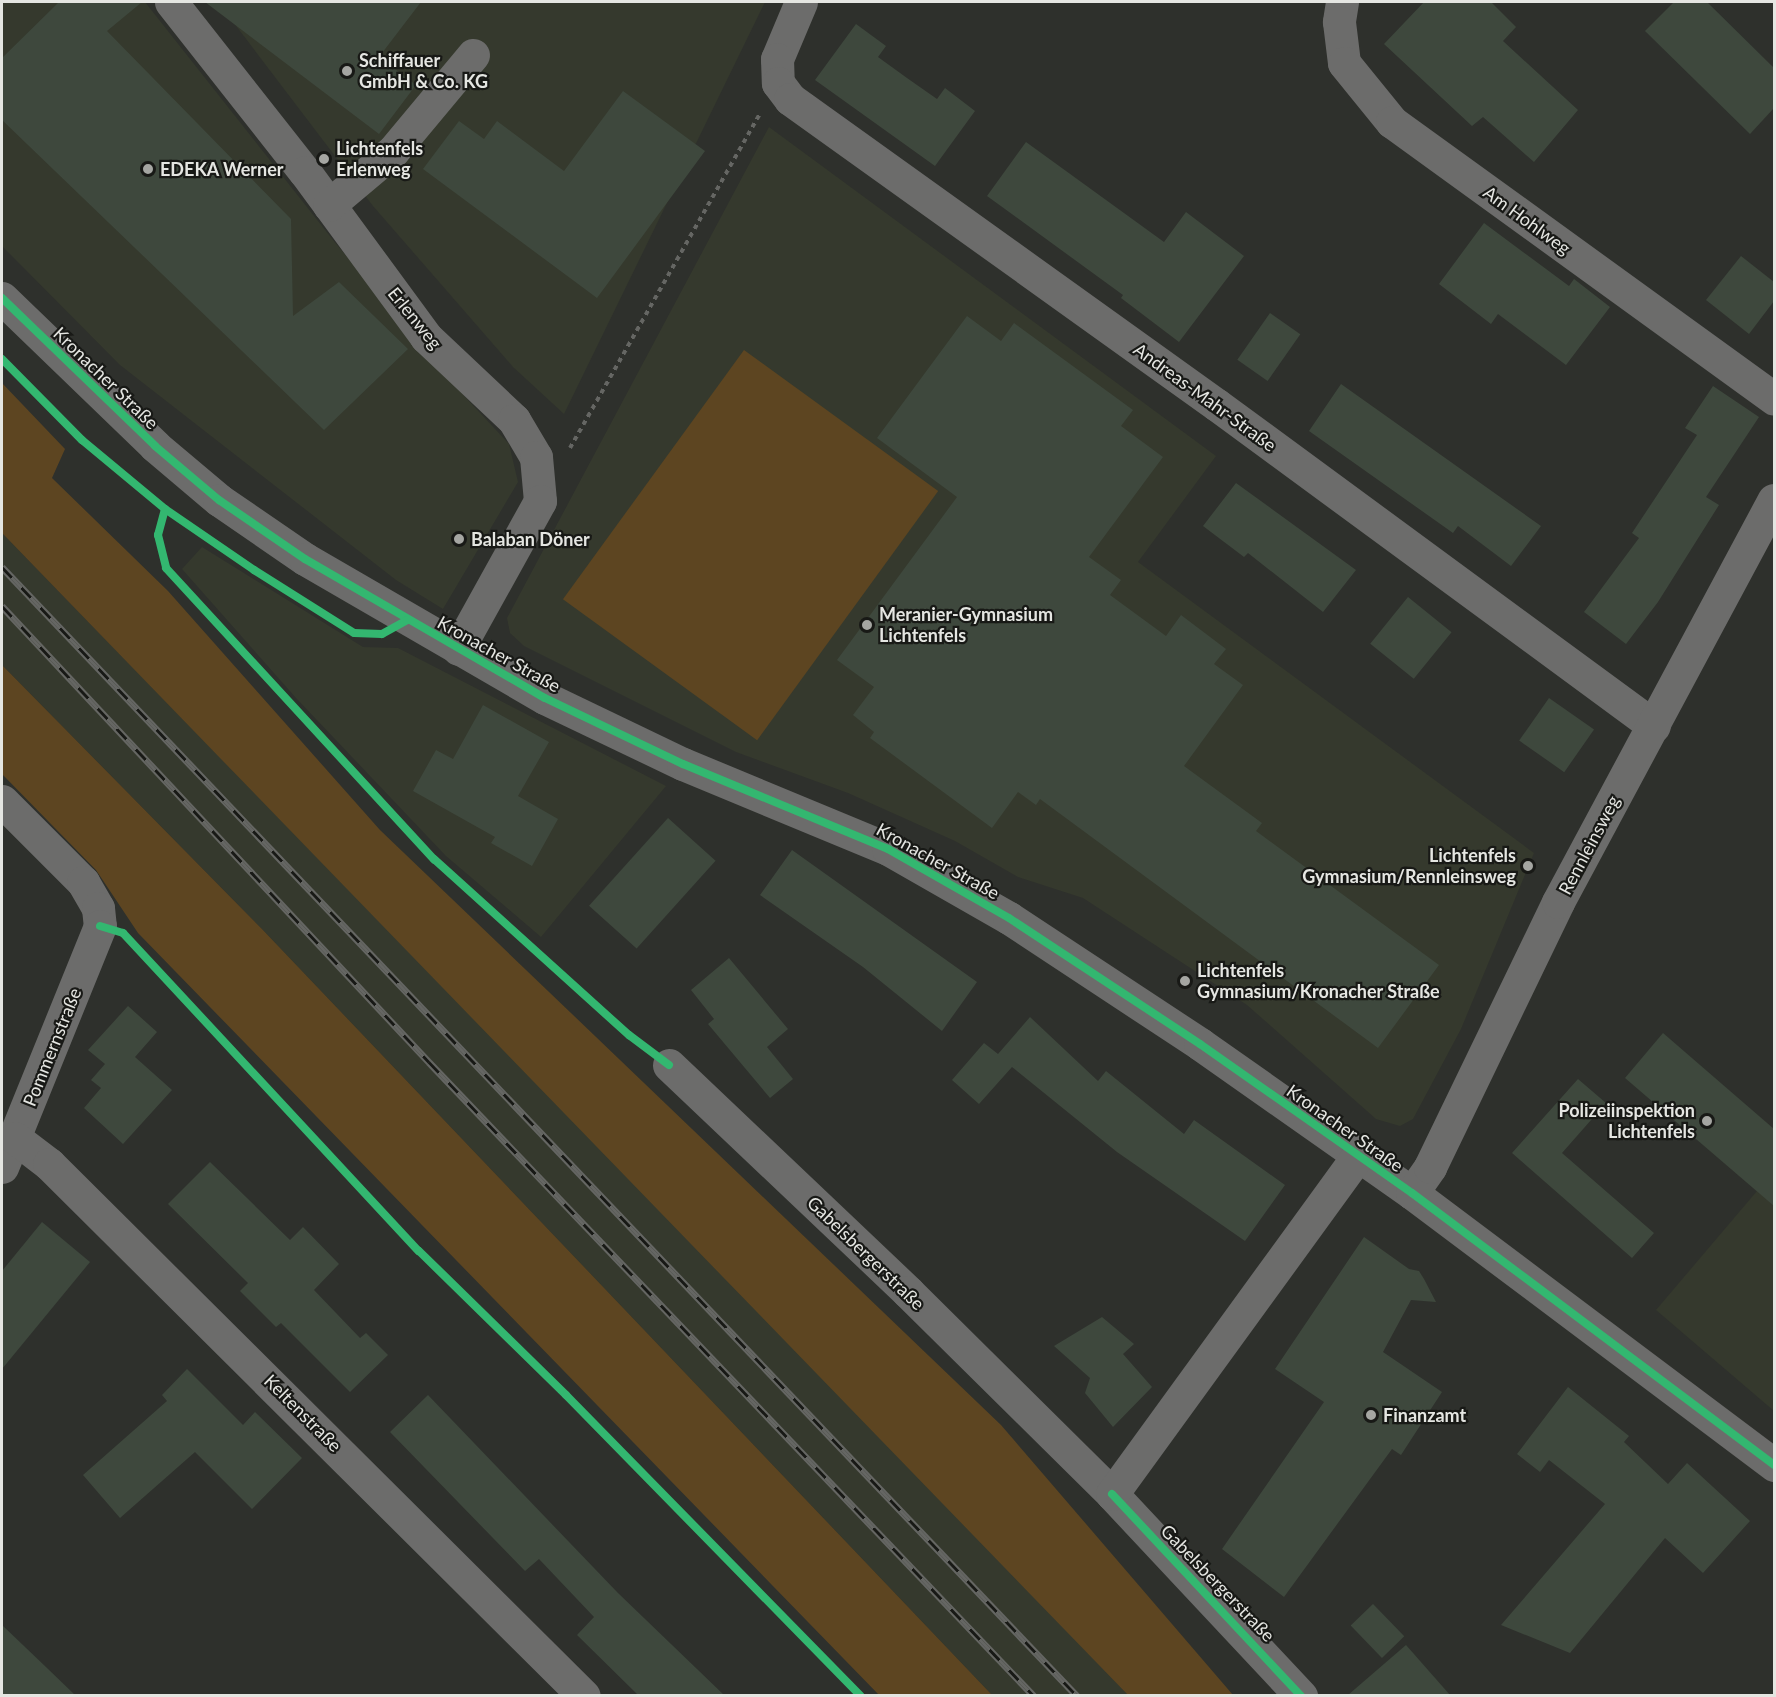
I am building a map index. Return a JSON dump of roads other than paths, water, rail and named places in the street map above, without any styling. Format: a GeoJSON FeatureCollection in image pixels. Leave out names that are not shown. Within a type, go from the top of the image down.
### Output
{"type":"FeatureCollection","features":[{"type":"Feature","properties":{"kind":"street","name":"Erlenweg"},"geometry":{"type":"LineString","coordinates":[[171,2],[329,205],[426,337],[514,420],[536,457],[540,501],[458,649]]}},
{"type":"Feature","properties":{"kind":"street","name":"Andreas-Mahr-Straße"},"geometry":{"type":"LineString","coordinates":[[801,2],[777,71],[790,99],[1207,398],[1654,726]]}},
{"type":"Feature","properties":{"kind":"street","name":"Am Hohlweg"},"geometry":{"type":"LineString","coordinates":[[1342,2],[1339,22],[1344,63],[1392,122],[1774,399]]}},
{"type":"Feature","properties":{"kind":"street"},"geometry":{"type":"LineString","coordinates":[[329,205],[393,151],[473,55]]}},
{"type":"Feature","properties":{"kind":"street","name":"Kronacher Straße"},"geometry":{"type":"LineString","coordinates":[[2,298],[155,446],[219,500],[304,559],[458,649],[622,737],[888,849],[1069,957],[1200,1044],[1412,1193],[1575,1312],[1774,1465]]}},
{"type":"Feature","properties":{"kind":"street","name":"Rennleinsweg"},"geometry":{"type":"LineString","coordinates":[[1412,1193],[1430,1167],[1558,903],[1774,500]]}},
{"type":"Feature","properties":{"kind":"street","name":"Pommernstraße"},"geometry":{"type":"LineString","coordinates":[[2,801],[83,882],[98,908],[100,926],[8,1153]]}},
{"type":"Feature","properties":{"kind":"street","name":"Gabelsbergerstraße"},"geometry":{"type":"LineString","coordinates":[[669,1065],[908,1292],[1112,1494],[1301,1695]]}},
{"type":"Feature","properties":{"kind":"street","name":"Keltenstraße"},"geometry":{"type":"LineString","coordinates":[[8,1153],[49,1164],[584,1695]]}},
{"type":"Feature","properties":{"kind":"street"},"geometry":{"type":"LineString","coordinates":[[1112,1494],[1358,1156]]}},
{"type":"Feature","properties":{"kind":"railway"},"geometry":{"type":"LineString","coordinates":[[2,567],[1077,1696]]}},
{"type":"Feature","properties":{"kind":"railway"},"geometry":{"type":"LineString","coordinates":[[2,606],[429,1062],[1034,1696]]}},
{"type":"Feature","properties":{"kind":"place","name":"Schiffauer GmbH & Co. KG"},"geometry":{"type":"Point","coordinates":[347,71]}},
{"type":"Feature","properties":{"kind":"place","name":"Lichtenfels Erlenweg"},"geometry":{"type":"Point","coordinates":[324,159]}},
{"type":"Feature","properties":{"kind":"place","name":"EDEKA Werner"},"geometry":{"type":"Point","coordinates":[148,169]}},
{"type":"Feature","properties":{"kind":"place","name":"Balaban Döner"},"geometry":{"type":"Point","coordinates":[459,539]}},
{"type":"Feature","properties":{"kind":"place","name":"Meranier-Gymnasium Lichtenfels"},"geometry":{"type":"Point","coordinates":[867,625]}},
{"type":"Feature","properties":{"kind":"place","name":"Lichtenfels Gymnasium/Rennleinsweg"},"geometry":{"type":"Point","coordinates":[1528,866]}},
{"type":"Feature","properties":{"kind":"place","name":"Lichtenfels Gymnasium/Kronacher Straße"},"geometry":{"type":"Point","coordinates":[1185,981]}},
{"type":"Feature","properties":{"kind":"place","name":"Polizeiinspektion Lichtenfels"},"geometry":{"type":"Point","coordinates":[1707,1121]}},
{"type":"Feature","properties":{"kind":"place","name":"Finanzamt"},"geometry":{"type":"Point","coordinates":[1371,1415]}}]}
